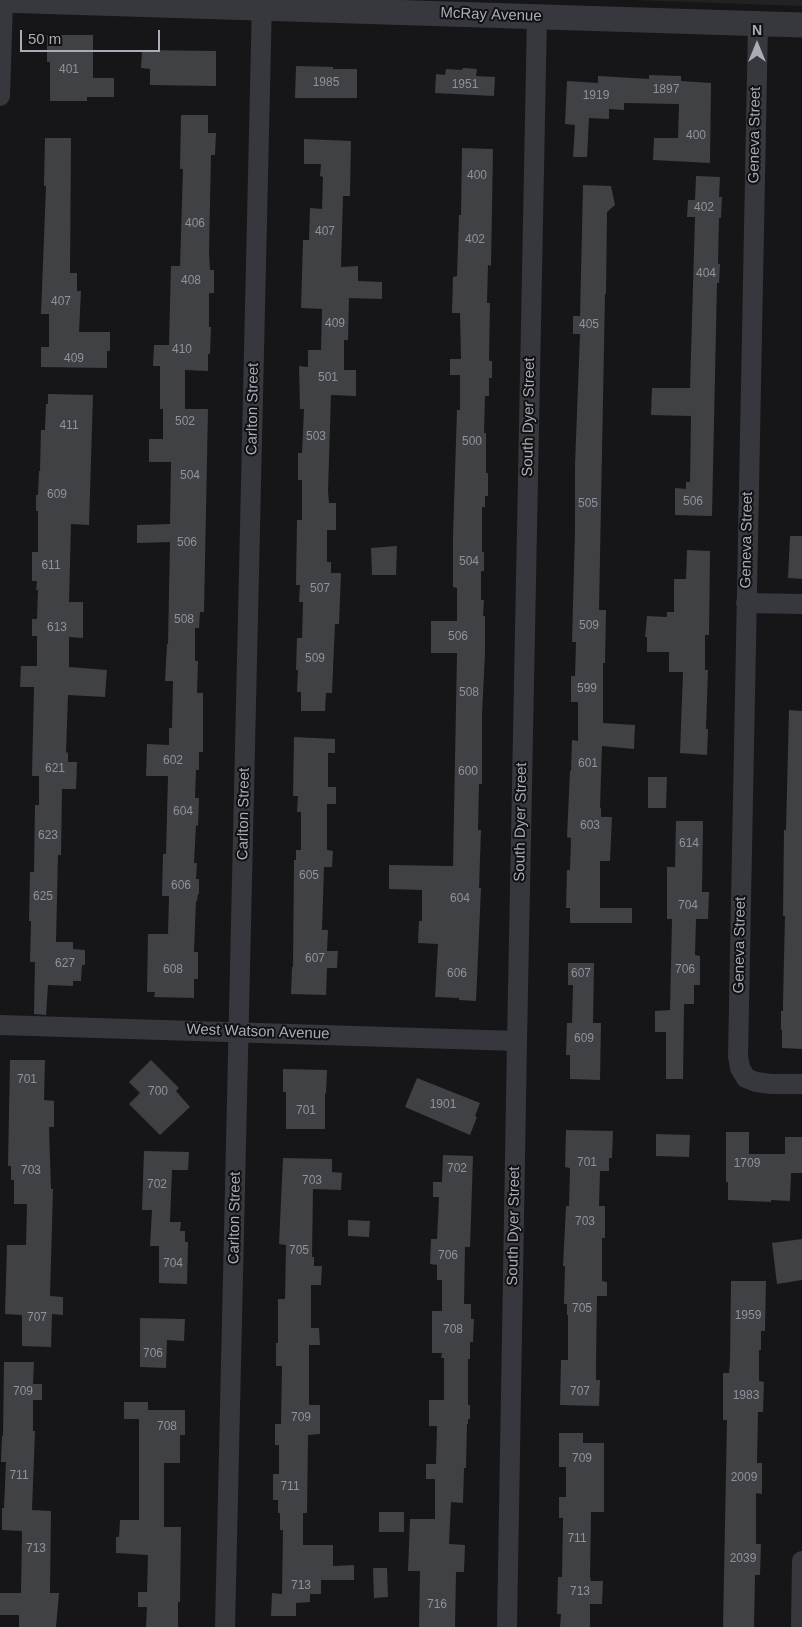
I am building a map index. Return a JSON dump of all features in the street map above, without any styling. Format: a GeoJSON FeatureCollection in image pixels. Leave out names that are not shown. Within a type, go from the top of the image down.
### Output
{"type":"FeatureCollection","features":[{"type":"Feature","properties":{"kind":"street","name":"McRay Avenue"},"geometry":{"type":"LineString","coordinates":[[1,0],[262,4],[802,25]]}},
{"type":"Feature","properties":{"kind":"street"},"geometry":{"type":"LineString","coordinates":[[0,96],[1,0]]}},
{"type":"Feature","properties":{"kind":"street","name":"Carlton Street"},"geometry":{"type":"LineString","coordinates":[[225,1627],[262,4]]}},
{"type":"Feature","properties":{"kind":"street","name":"South Dyer Street"},"geometry":{"type":"LineString","coordinates":[[507,1627],[537,16]]}},
{"type":"Feature","properties":{"kind":"street","name":"Geneva Street"},"geometry":{"type":"LineString","coordinates":[[758,23],[738,1056],[740,1068],[746,1078],[756,1082],[771,1084],[802,1084]]}},
{"type":"Feature","properties":{"kind":"street"},"geometry":{"type":"LineString","coordinates":[[746,603],[802,604]]}},
{"type":"Feature","properties":{"kind":"street","name":"West Watson Avenue"},"geometry":{"type":"LineString","coordinates":[[0,1025],[517,1041]]}},
{"type":"Feature","properties":{"kind":"street"},"geometry":{"type":"LineString","coordinates":[[800,1627],[802,1561]]}},
{"type":"Feature","properties":{"kind":"shaded area"},"geometry":{"type":"Polygon","coordinates":[[[632,0],[802,0],[802,6],[632,0]]]}},
{"type":"Feature","properties":{"kind":"building"},"geometry":{"type":"Polygon","coordinates":[[[47,35],[93,35],[93,78],[114,78],[114,97],[87,97],[87,101],[50,101],[50,62],[47,62],[47,35]]]}},
{"type":"Feature","properties":{"kind":"building"},"geometry":{"type":"Polygon","coordinates":[[[142,50],[216,51],[216,86],[150,85],[150,69],[141,68],[142,50]]]}},
{"type":"Feature","properties":{"kind":"building"},"geometry":{"type":"Polygon","coordinates":[[[296,66],[357,69],[357,98],[295,98],[296,66]]]}},
{"type":"Feature","properties":{"kind":"building"},"geometry":{"type":"Polygon","coordinates":[[[463,68],[477,69],[476,76],[495,77],[494,96],[435,93],[436,74],[445,75],[446,69],[462,70],[463,68]]]}},
{"type":"Feature","properties":{"kind":"building"},"geometry":{"type":"Polygon","coordinates":[[[649,75],[681,76],[681,81],[711,83],[710,163],[653,160],[654,138],[678,138],[679,104],[624,103],[624,110],[609,109],[609,119],[589,118],[587,157],[573,157],[575,125],[565,124],[567,81],[598,83],[598,76],[649,79],[649,75]]]}},
{"type":"Feature","properties":{"kind":"building"},"geometry":{"type":"Polygon","coordinates":[[[181,115],[208,115],[208,133],[216,133],[215,155],[211,155],[209,252],[210,270],[214,270],[214,293],[209,293],[209,327],[211,327],[208,371],[185,370],[185,409],[208,409],[204,612],[200,612],[199,628],[195,628],[195,661],[198,661],[197,693],[203,693],[203,752],[199,752],[199,770],[196,770],[195,798],[199,798],[194,863],[197,863],[196,879],[199,879],[199,894],[196,901],[194,952],[198,952],[198,979],[194,979],[194,998],[154,997],[155,992],[147,992],[148,934],[168,934],[169,896],[162,896],[163,854],[166,854],[168,776],[146,776],[147,744],[169,745],[169,728],[172,728],[173,681],[165,681],[168,644],[170,542],[137,543],[137,525],[170,524],[171,462],[149,462],[149,439],[163,439],[163,409],[160,409],[160,366],[153,366],[154,345],[169,345],[171,266],[180,266],[183,169],[180,169],[181,115]]]}},
{"type":"Feature","properties":{"kind":"building"},"geometry":{"type":"Polygon","coordinates":[[[45,138],[71,138],[70,273],[77,273],[77,291],[81,291],[79,332],[110,332],[110,351],[107,351],[107,368],[41,367],[41,347],[49,347],[49,314],[41,314],[46,186],[44,186],[45,138]]]}},
{"type":"Feature","properties":{"kind":"building"},"geometry":{"type":"Polygon","coordinates":[[[304,139],[351,141],[350,196],[343,196],[341,267],[358,266],[358,281],[382,282],[382,299],[349,298],[348,340],[344,340],[344,370],[356,370],[356,396],[331,395],[328,491],[329,503],[336,503],[336,530],[327,530],[327,562],[331,562],[331,573],[341,573],[339,624],[335,624],[332,693],[326,693],[325,711],[301,711],[301,692],[297,692],[298,670],[296,670],[297,638],[302,638],[303,602],[299,602],[300,585],[296,585],[297,520],[302,520],[302,480],[298,480],[298,453],[302,453],[304,409],[300,409],[299,366],[308,367],[308,350],[321,350],[322,309],[301,308],[303,240],[309,240],[310,208],[322,209],[323,177],[320,176],[321,164],[304,164],[304,139]]]}},
{"type":"Feature","properties":{"kind":"building"},"geometry":{"type":"Polygon","coordinates":[[[462,148],[493,149],[491,266],[488,265],[487,303],[490,303],[489,361],[492,361],[492,378],[489,378],[489,396],[485,396],[484,433],[486,433],[488,496],[485,496],[485,507],[482,507],[484,571],[481,571],[481,600],[484,600],[485,653],[482,715],[482,784],[479,784],[478,830],[481,830],[479,888],[481,888],[476,1001],[435,997],[438,944],[418,943],[419,921],[422,921],[422,890],[389,889],[389,865],[453,866],[457,653],[431,653],[431,621],[457,621],[457,588],[453,587],[453,536],[457,410],[460,410],[460,375],[450,375],[450,359],[461,359],[460,313],[452,313],[453,277],[457,276],[459,215],[461,215],[462,148]]]}},
{"type":"Feature","properties":{"kind":"building"},"geometry":{"type":"Polygon","coordinates":[[[696,176],[720,177],[719,197],[722,197],[721,218],[719,218],[718,264],[720,264],[719,283],[717,283],[712,516],[675,515],[675,488],[686,489],[686,482],[690,482],[691,416],[651,415],[652,388],[690,388],[695,217],[687,217],[688,200],[695,200],[696,176]]]}},
{"type":"Feature","properties":{"kind":"building"},"geometry":{"type":"Polygon","coordinates":[[[583,185],[611,186],[615,205],[607,212],[605,294],[599,610],[606,610],[605,663],[603,663],[603,723],[635,725],[634,749],[602,746],[601,817],[612,817],[610,861],[600,861],[600,908],[632,908],[632,923],[570,923],[570,908],[566,908],[567,870],[570,870],[571,838],[567,837],[572,740],[578,741],[578,702],[571,702],[571,676],[575,676],[576,642],[572,642],[575,465],[580,334],[573,334],[573,316],[580,316],[583,185]]]}},
{"type":"Feature","properties":{"kind":"building"},"geometry":{"type":"Polygon","coordinates":[[[48,394],[93,395],[89,525],[71,524],[69,602],[83,602],[83,638],[69,637],[69,667],[107,670],[105,697],[68,695],[66,753],[68,752],[68,762],[77,762],[76,789],[62,789],[61,855],[58,855],[56,942],[73,942],[73,949],[85,950],[85,965],[82,965],[81,981],[73,981],[73,986],[48,985],[46,1015],[34,1014],[35,962],[30,962],[30,872],[34,872],[35,805],[39,805],[39,776],[32,776],[34,687],[20,687],[21,666],[37,666],[37,636],[32,636],[32,619],[37,619],[38,590],[36,590],[37,581],[32,581],[32,552],[38,552],[36,495],[38,495],[40,471],[41,430],[45,430],[48,394]]]}},
{"type":"Feature","properties":{"kind":"building"},"geometry":{"type":"Polygon","coordinates":[[[790,536],[802,536],[802,579],[788,578],[790,536]]]}},
{"type":"Feature","properties":{"kind":"building"},"geometry":{"type":"Polygon","coordinates":[[[397,546],[396,575],[372,575],[371,548],[397,546]]]}},
{"type":"Feature","properties":{"kind":"building"},"geometry":{"type":"Polygon","coordinates":[[[687,550],[710,551],[709,635],[705,635],[705,670],[708,670],[707,755],[680,753],[683,672],[669,672],[669,652],[647,652],[647,637],[645,637],[647,616],[667,617],[667,612],[674,612],[674,579],[686,579],[687,550]]]}},
{"type":"Feature","properties":{"kind":"building"},"geometry":{"type":"Polygon","coordinates":[[[789,710],[802,711],[802,1049],[782,1048],[781,1030],[785,916],[783,916],[784,830],[786,830],[789,710]]]}},
{"type":"Feature","properties":{"kind":"building"},"geometry":{"type":"Polygon","coordinates":[[[294,737],[335,739],[335,753],[328,753],[328,787],[336,787],[336,804],[327,804],[327,850],[333,851],[332,867],[324,867],[322,930],[328,930],[327,951],[338,951],[337,968],[327,968],[326,995],[291,994],[294,860],[296,860],[296,850],[301,850],[301,812],[297,812],[298,796],[293,796],[294,737]]]}},
{"type":"Feature","properties":{"kind":"building"},"geometry":{"type":"Polygon","coordinates":[[[648,777],[667,777],[666,808],[648,808],[648,777]]]}},
{"type":"Feature","properties":{"kind":"building"},"geometry":{"type":"Polygon","coordinates":[[[676,821],[703,821],[702,892],[709,892],[708,919],[696,919],[695,955],[700,956],[700,985],[694,985],[694,1004],[684,1004],[683,1079],[666,1079],[666,1032],[655,1032],[655,1011],[670,1010],[672,919],[667,919],[667,867],[675,867],[676,821]]]}},
{"type":"Feature","properties":{"kind":"building"},"geometry":{"type":"Polygon","coordinates":[[[568,963],[594,963],[593,1023],[601,1023],[600,1080],[570,1079],[570,1055],[566,1055],[567,1023],[572,1023],[573,985],[568,985],[568,963]]]}},
{"type":"Feature","properties":{"kind":"building"},"geometry":{"type":"Polygon","coordinates":[[[10,1060],[45,1060],[44,1100],[54,1101],[54,1127],[49,1127],[51,1189],[53,1189],[50,1296],[63,1297],[63,1315],[52,1314],[51,1347],[22,1346],[22,1315],[5,1314],[7,1245],[26,1245],[27,1204],[14,1204],[14,1180],[11,1180],[11,1166],[8,1166],[10,1060]]]}},
{"type":"Feature","properties":{"kind":"building"},"geometry":{"type":"Polygon","coordinates":[[[151,1060],[179,1088],[176,1091],[190,1107],[160,1135],[129,1104],[140,1093],[129,1082],[151,1060]]]}},
{"type":"Feature","properties":{"kind":"building"},"geometry":{"type":"Polygon","coordinates":[[[283,1069],[327,1070],[325,1129],[286,1129],[286,1092],[283,1092],[283,1069]]]}},
{"type":"Feature","properties":{"kind":"building"},"geometry":{"type":"Polygon","coordinates":[[[417,1078],[480,1103],[470,1135],[405,1107],[417,1078]]]}},
{"type":"Feature","properties":{"kind":"building"},"geometry":{"type":"Polygon","coordinates":[[[566,1130],[613,1131],[612,1158],[609,1158],[609,1171],[600,1171],[599,1206],[605,1206],[605,1238],[602,1238],[602,1281],[607,1282],[607,1296],[597,1296],[596,1380],[600,1380],[599,1406],[560,1405],[561,1360],[568,1360],[568,1315],[567,1304],[564,1304],[565,1266],[563,1266],[566,1206],[569,1206],[570,1168],[565,1167],[566,1130]]]}},
{"type":"Feature","properties":{"kind":"building"},"geometry":{"type":"Polygon","coordinates":[[[726,1132],[749,1132],[749,1154],[785,1154],[785,1137],[802,1137],[802,1173],[791,1173],[790,1201],[728,1200],[726,1132]]]}},
{"type":"Feature","properties":{"kind":"building"},"geometry":{"type":"Polygon","coordinates":[[[656,1134],[690,1135],[689,1157],[656,1156],[656,1134]]]}},
{"type":"Feature","properties":{"kind":"building"},"geometry":{"type":"Polygon","coordinates":[[[144,1151],[189,1152],[188,1170],[172,1170],[170,1222],[181,1222],[180,1231],[185,1231],[185,1242],[188,1242],[187,1284],[159,1283],[159,1246],[150,1246],[152,1210],[142,1210],[144,1151]]]}},
{"type":"Feature","properties":{"kind":"building"},"geometry":{"type":"Polygon","coordinates":[[[443,1155],[473,1156],[470,1247],[465,1247],[464,1304],[471,1304],[471,1319],[474,1319],[473,1342],[470,1342],[470,1359],[468,1359],[468,1405],[470,1405],[470,1419],[468,1419],[467,1424],[463,1503],[451,1502],[449,1544],[465,1545],[464,1572],[456,1572],[455,1627],[419,1627],[420,1571],[408,1571],[410,1519],[435,1519],[435,1479],[426,1479],[426,1464],[436,1464],[437,1426],[429,1426],[429,1400],[444,1400],[444,1358],[441,1358],[442,1353],[432,1353],[432,1311],[442,1311],[442,1280],[437,1280],[437,1265],[430,1264],[431,1239],[437,1239],[439,1197],[433,1197],[433,1182],[442,1182],[443,1155]]]}},
{"type":"Feature","properties":{"kind":"building"},"geometry":{"type":"Polygon","coordinates":[[[283,1158],[332,1159],[332,1172],[342,1173],[341,1190],[313,1189],[312,1257],[314,1257],[314,1266],[322,1266],[321,1285],[311,1285],[311,1328],[319,1328],[320,1345],[309,1345],[309,1405],[320,1405],[320,1434],[308,1435],[307,1513],[303,1513],[303,1545],[333,1545],[333,1566],[354,1565],[354,1580],[321,1580],[321,1594],[310,1594],[310,1602],[296,1603],[296,1616],[271,1616],[272,1593],[282,1594],[283,1530],[280,1530],[278,1500],[273,1500],[273,1474],[279,1474],[279,1445],[275,1445],[275,1424],[281,1424],[282,1366],[276,1366],[278,1299],[285,1299],[286,1245],[279,1244],[283,1158]]]}},
{"type":"Feature","properties":{"kind":"building"},"geometry":{"type":"Polygon","coordinates":[[[348,1220],[370,1221],[369,1237],[348,1236],[348,1220]]]}},
{"type":"Feature","properties":{"kind":"building"},"geometry":{"type":"Polygon","coordinates":[[[802,1239],[802,1280],[777,1284],[772,1243],[802,1239]]]}},
{"type":"Feature","properties":{"kind":"building"},"geometry":{"type":"Polygon","coordinates":[[[731,1281],[766,1281],[765,1331],[761,1331],[761,1350],[759,1350],[759,1381],[764,1382],[763,1412],[758,1412],[757,1463],[762,1463],[762,1494],[756,1493],[756,1544],[761,1544],[760,1575],[755,1575],[754,1627],[723,1627],[727,1420],[723,1420],[723,1373],[729,1373],[730,1362],[731,1281]]]}},
{"type":"Feature","properties":{"kind":"building"},"geometry":{"type":"Polygon","coordinates":[[[140,1318],[185,1319],[184,1341],[167,1340],[166,1368],[140,1367],[140,1318]]]}},
{"type":"Feature","properties":{"kind":"building"},"geometry":{"type":"Polygon","coordinates":[[[4,1362],[34,1362],[33,1384],[42,1384],[42,1400],[33,1400],[33,1431],[35,1431],[32,1510],[51,1511],[50,1593],[59,1593],[56,1627],[19,1627],[19,1615],[0,1615],[0,1593],[21,1593],[22,1531],[2,1530],[6,1462],[1,1462],[4,1362]]]}},
{"type":"Feature","properties":{"kind":"building"},"geometry":{"type":"Polygon","coordinates":[[[124,1402],[148,1402],[148,1410],[185,1410],[185,1435],[180,1435],[180,1463],[164,1463],[164,1527],[181,1527],[178,1627],[146,1627],[147,1607],[138,1607],[138,1592],[147,1592],[148,1555],[116,1553],[116,1537],[119,1537],[120,1520],[139,1520],[139,1419],[124,1419],[124,1402]]]}},
{"type":"Feature","properties":{"kind":"building"},"geometry":{"type":"Polygon","coordinates":[[[559,1433],[583,1433],[583,1443],[604,1443],[604,1512],[591,1512],[590,1577],[591,1581],[603,1581],[602,1604],[590,1604],[590,1627],[560,1627],[561,1614],[557,1614],[558,1577],[562,1577],[563,1518],[559,1518],[559,1497],[566,1497],[566,1467],[559,1467],[559,1433]]]}},
{"type":"Feature","properties":{"kind":"building"},"geometry":{"type":"Polygon","coordinates":[[[379,1512],[404,1512],[404,1532],[379,1532],[379,1512]]]}},
{"type":"Feature","properties":{"kind":"building"},"geometry":{"type":"Polygon","coordinates":[[[373,1568],[387,1568],[388,1597],[374,1598],[373,1568]]]}}]}
